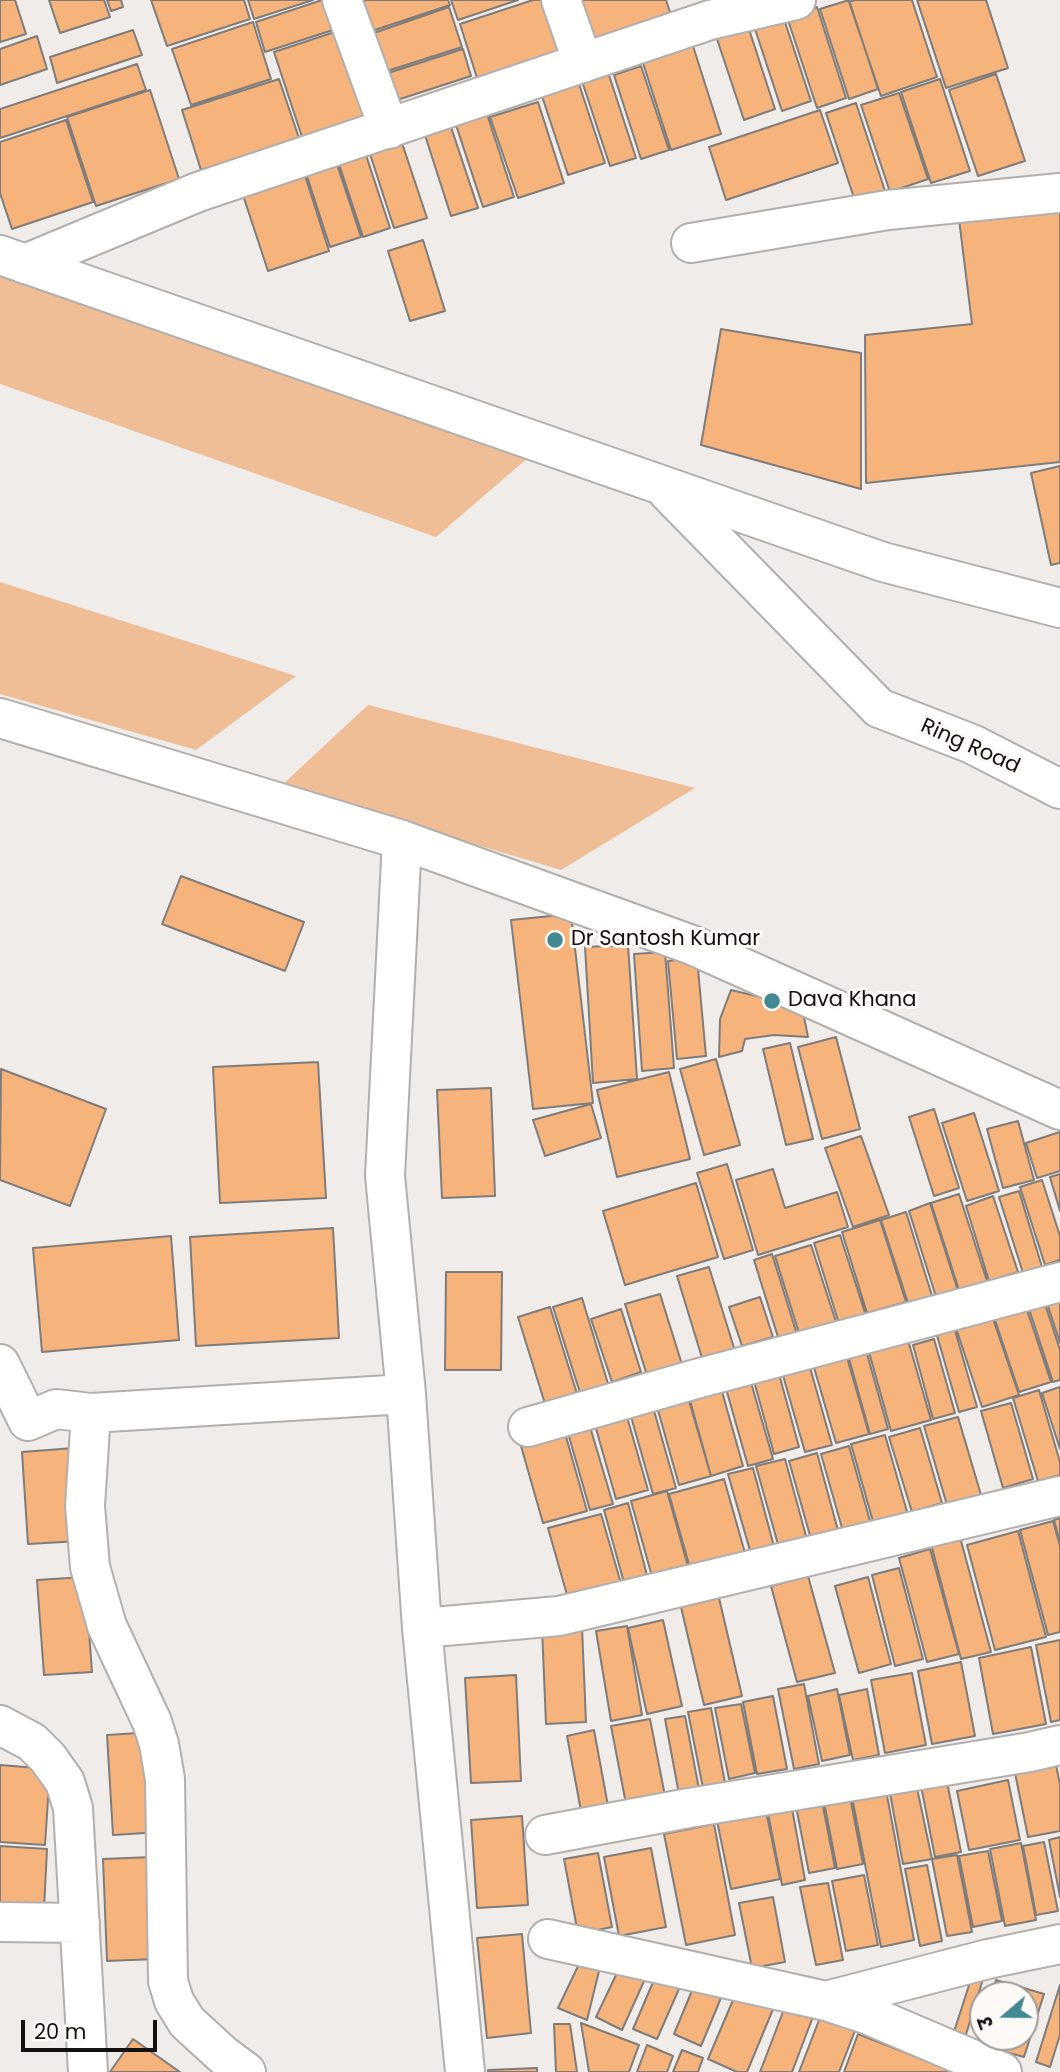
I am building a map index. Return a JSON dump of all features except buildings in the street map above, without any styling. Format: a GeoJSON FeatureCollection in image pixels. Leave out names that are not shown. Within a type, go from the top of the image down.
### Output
{"type":"FeatureCollection","features":[{"type":"Feature","properties":{"kind":"street"},"geometry":{"type":"LineString","coordinates":[[342,0],[389,129]]}},
{"type":"Feature","properties":{"kind":"street"},"geometry":{"type":"LineString","coordinates":[[561,0],[583,63]]}},
{"type":"Feature","properties":{"kind":"street"},"geometry":{"type":"LineString","coordinates":[[13,260],[198,192],[710,20],[796,0]]}},
{"type":"Feature","properties":{"kind":"street"},"geometry":{"type":"LineString","coordinates":[[691,243],[888,210],[1060,193]]}},
{"type":"Feature","properties":{"kind":"street"},"geometry":{"type":"LineString","coordinates":[[13,260],[883,562],[1060,608]]}},
{"type":"Feature","properties":{"kind":"street","name":"Ring Road"},"geometry":{"type":"LineString","coordinates":[[661,485],[879,708],[972,744],[1060,789]]}},
{"type":"Feature","properties":{"kind":"street"},"geometry":{"type":"LineString","coordinates":[[0,718],[402,840],[692,945],[1060,1110]]}},
{"type":"Feature","properties":{"kind":"street"},"geometry":{"type":"LineString","coordinates":[[402,840],[385,1176],[406,1394],[422,1628],[465,2072]]}},
{"type":"Feature","properties":{"kind":"street"},"geometry":{"type":"LineString","coordinates":[[528,1427],[696,1379],[1060,1282]]}},
{"type":"Feature","properties":{"kind":"street"},"geometry":{"type":"LineString","coordinates":[[0,1364],[14,1422],[56,1409],[91,1413],[406,1394]]}},
{"type":"Feature","properties":{"kind":"street"},"geometry":{"type":"LineString","coordinates":[[91,1413],[85,1506],[90,1567],[107,1626],[152,1722],[165,1779],[168,1980],[174,2001],[187,2022],[246,2072]]}},
{"type":"Feature","properties":{"kind":"street"},"geometry":{"type":"LineString","coordinates":[[422,1628],[559,1616],[1060,1496]]}},
{"type":"Feature","properties":{"kind":"street"},"geometry":{"type":"LineString","coordinates":[[0,1725],[33,1742],[48,1758],[65,1782],[73,1808],[88,2072]]}},
{"type":"Feature","properties":{"kind":"street"},"geometry":{"type":"LineString","coordinates":[[545,1835],[1060,1745]]}},
{"type":"Feature","properties":{"kind":"street"},"geometry":{"type":"LineString","coordinates":[[0,1922],[80,1923]]}},
{"type":"Feature","properties":{"kind":"street"},"geometry":{"type":"LineString","coordinates":[[548,1939],[826,2001],[866,2014],[1002,2072]]}},
{"type":"Feature","properties":{"kind":"street"},"geometry":{"type":"LineString","coordinates":[[826,2001],[988,1959],[1060,1944]]}},
{"type":"Feature","properties":{"kind":"shaded area"},"geometry":{"type":"Polygon","coordinates":[[[0,254],[544,444],[436,537],[0,384],[0,254]]]}},
{"type":"Feature","properties":{"kind":"shaded area"},"geometry":{"type":"Polygon","coordinates":[[[0,582],[296,676],[196,750],[0,694],[0,582]]]}},
{"type":"Feature","properties":{"kind":"shaded area"},"geometry":{"type":"Polygon","coordinates":[[[368,705],[695,788],[561,870],[281,786],[368,705]]]}},
{"type":"Feature","properties":{"kind":"place","name":"Dr Santosh Kumar"},"geometry":{"type":"Point","coordinates":[555,940]}},
{"type":"Feature","properties":{"kind":"place","name":"Dava Khana"},"geometry":{"type":"Point","coordinates":[772,1001]}}]}
